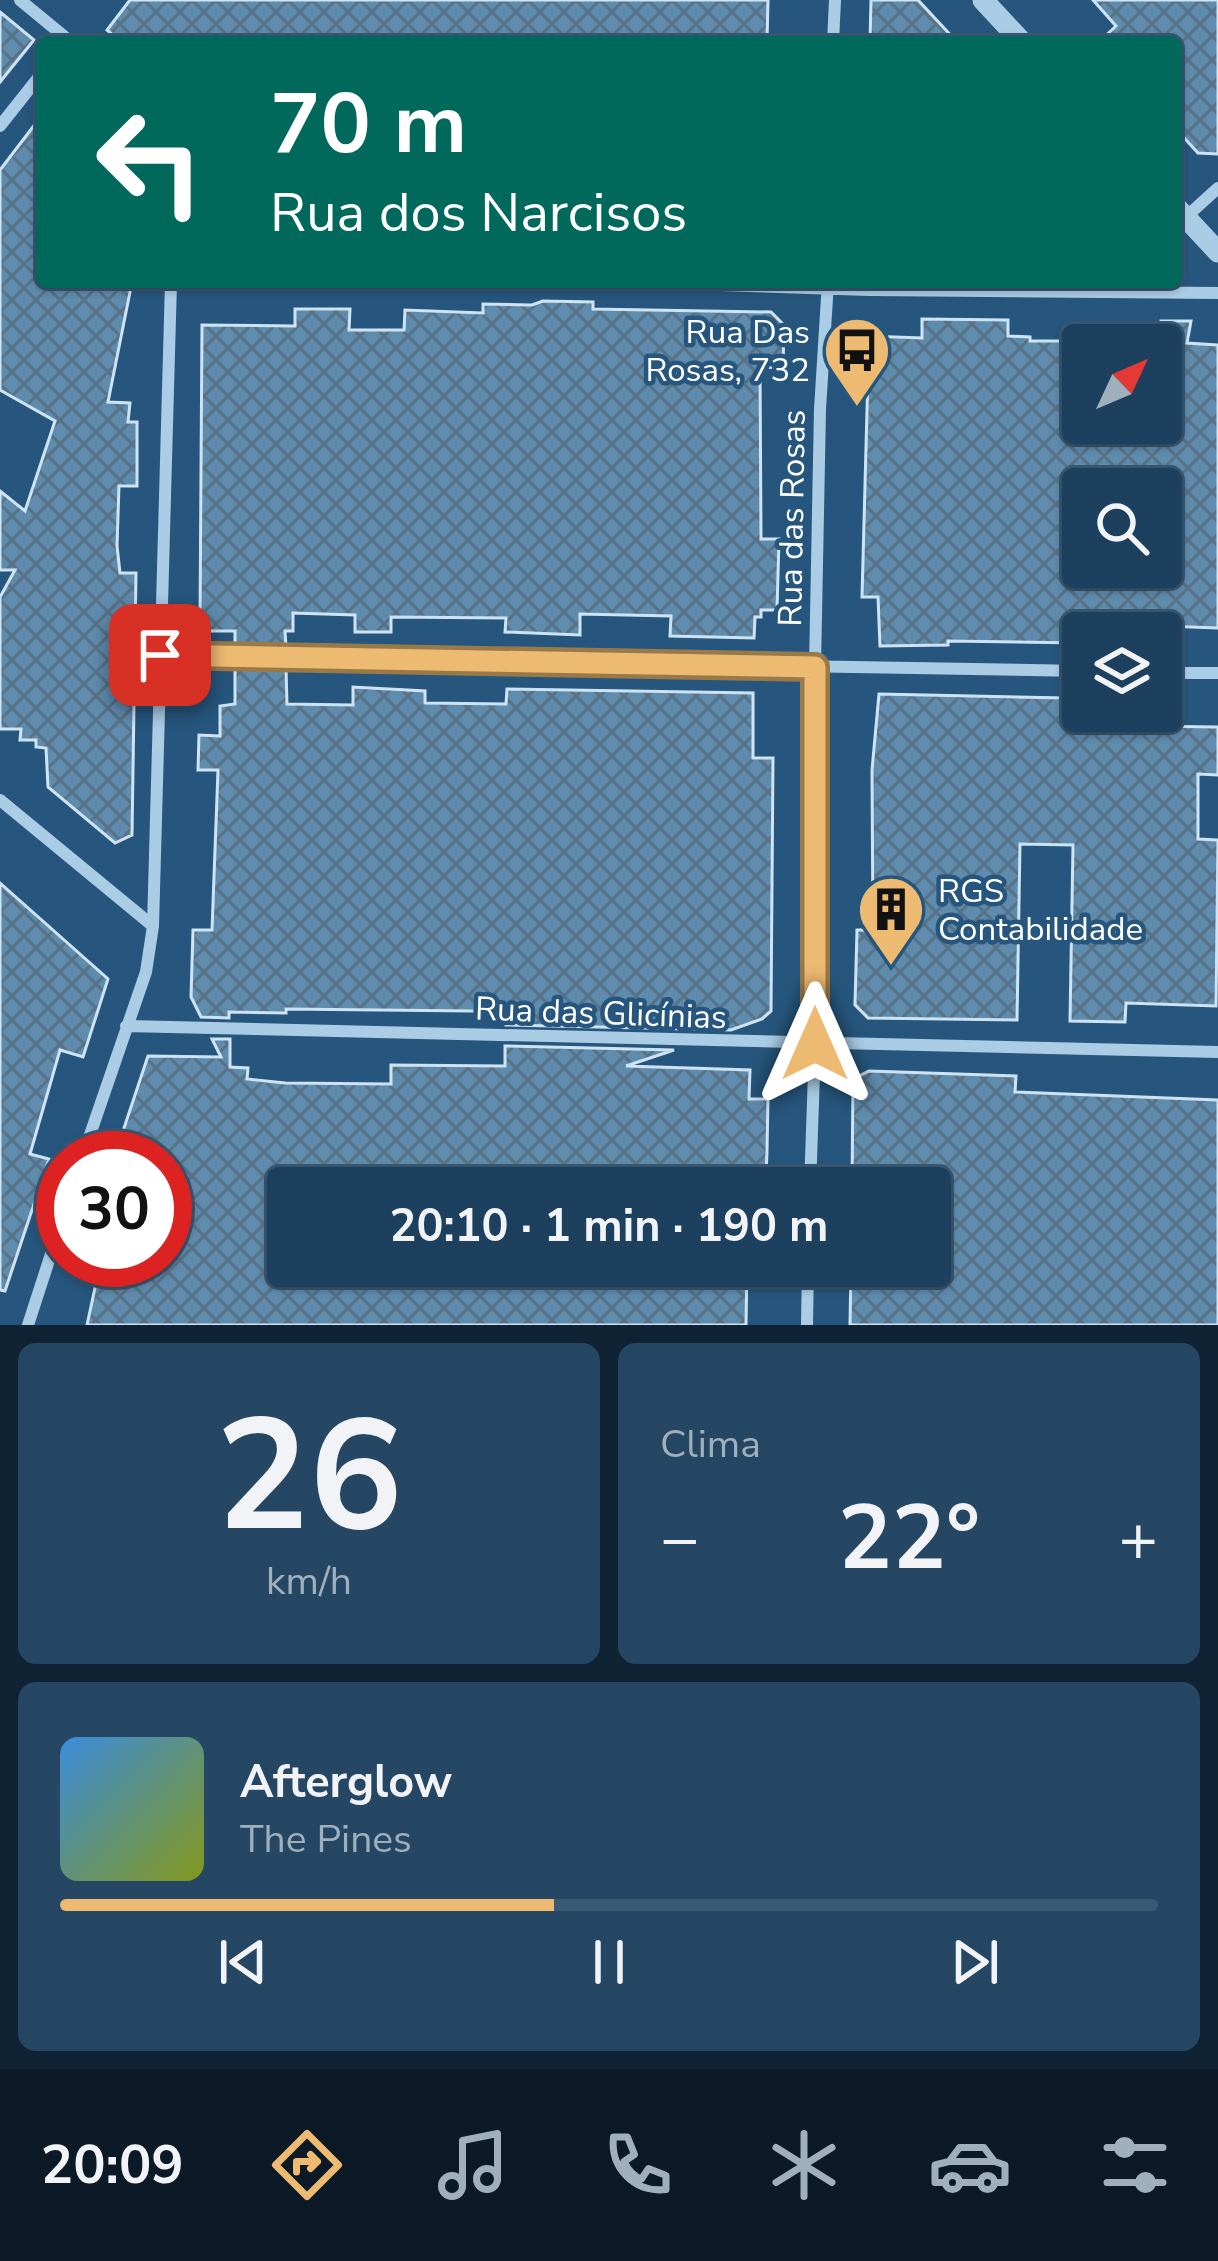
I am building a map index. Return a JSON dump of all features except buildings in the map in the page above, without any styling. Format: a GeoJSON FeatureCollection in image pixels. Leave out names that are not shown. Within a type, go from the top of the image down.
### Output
{"type":"FeatureCollection","features":[{"type":"Feature","properties":{"kind":"street"},"geometry":{"type":"LineString","coordinates":[[20,0],[63,36]]}},
{"type":"Feature","properties":{"kind":"street"},"geometry":{"type":"LineString","coordinates":[[833,36],[835,0]]}},
{"type":"Feature","properties":{"kind":"street"},"geometry":{"type":"LineString","coordinates":[[983,0],[1016,36]]}},
{"type":"Feature","properties":{"kind":"street"},"geometry":{"type":"LineString","coordinates":[[0,126],[36,81]]}},
{"type":"Feature","properties":{"kind":"street"},"geometry":{"type":"LineString","coordinates":[[1182,211],[1218,188]]}},
{"type":"Feature","properties":{"kind":"street"},"geometry":{"type":"LineString","coordinates":[[1182,213],[1218,252]]}},
{"type":"Feature","properties":{"kind":"street"},"geometry":{"type":"LineString","coordinates":[[91,1131],[146,972],[153,926],[171,288]]}},
{"type":"Feature","properties":{"kind":"street","name":"Rua das Rosas"},"geometry":{"type":"LineString","coordinates":[[811,1167],[815,667],[820,410],[828,288]]}},
{"type":"Feature","properties":{"kind":"street"},"geometry":{"type":"LineString","coordinates":[[995,288],[1218,292]]}},
{"type":"Feature","properties":{"kind":"street"},"geometry":{"type":"LineString","coordinates":[[160,655],[1062,671]]}},
{"type":"Feature","properties":{"kind":"street"},"geometry":{"type":"LineString","coordinates":[[1182,673],[1218,674]]}},
{"type":"Feature","properties":{"kind":"street"},"geometry":{"type":"LineString","coordinates":[[0,800],[153,926]]}},
{"type":"Feature","properties":{"kind":"street","name":"Rua das Glicínias"},"geometry":{"type":"LineString","coordinates":[[126,1026],[1218,1052]]}},
{"type":"Feature","properties":{"kind":"street"},"geometry":{"type":"LineString","coordinates":[[28,1325],[40,1287]]}},
{"type":"Feature","properties":{"kind":"street"},"geometry":{"type":"LineString","coordinates":[[807,1325],[808,1287]]}},
{"type":"Feature","properties":{"kind":"place","name":"Rua Das Rosas, 732"},"geometry":{"type":"Point","coordinates":[857,409]}},
{"type":"Feature","properties":{"kind":"place","name":"RGS Contabilidade"},"geometry":{"type":"Point","coordinates":[891,968]}},
{"type":"Feature","properties":{"kind":"route"},"geometry":{"type":"LineString","coordinates":[[160,655],[815,667],[815,1044]]}}]}
